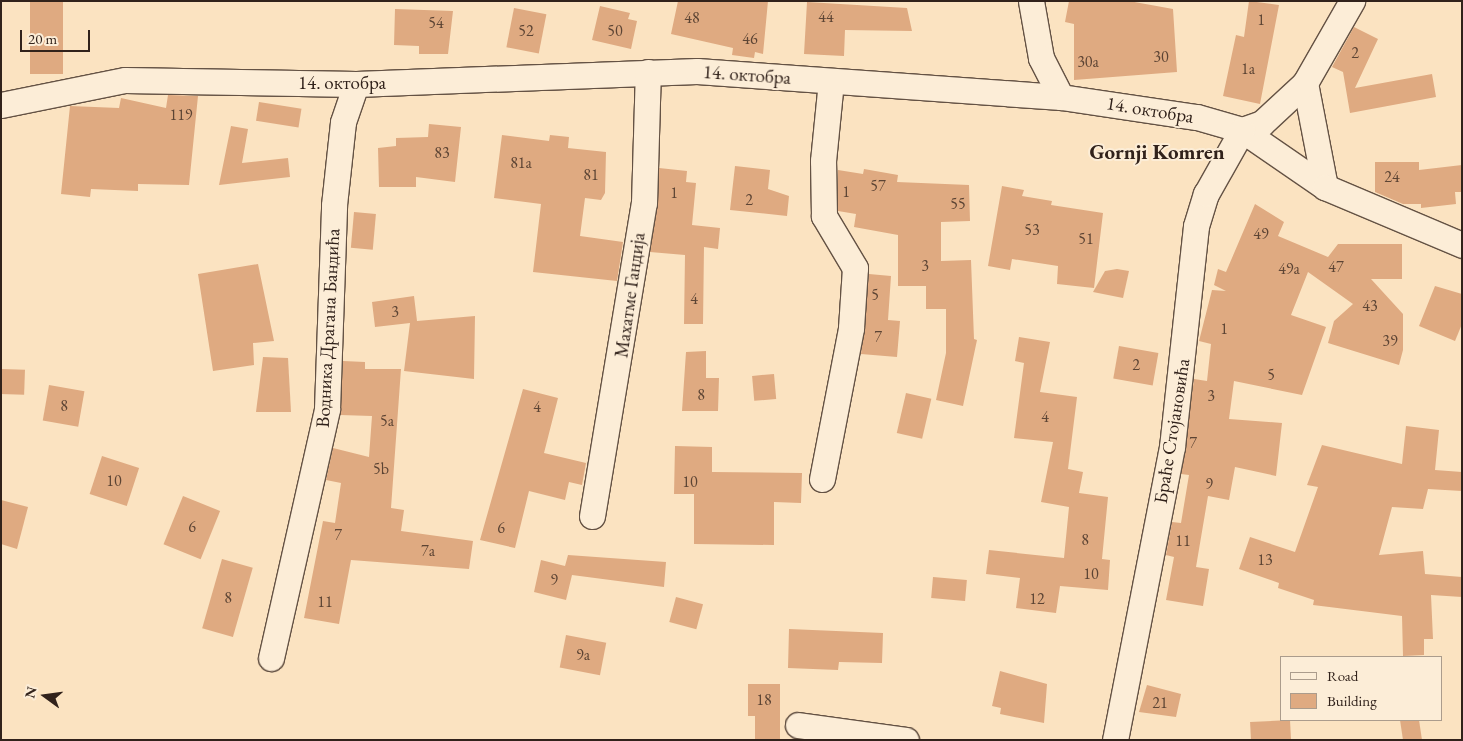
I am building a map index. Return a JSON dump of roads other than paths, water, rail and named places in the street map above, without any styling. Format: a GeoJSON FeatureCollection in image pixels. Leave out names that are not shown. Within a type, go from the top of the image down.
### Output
{"type":"FeatureCollection","features":[{"type":"Feature","properties":{"kind":"street"},"geometry":{"type":"LineString","coordinates":[[1032,1],[1041,58],[1061,97]]}},
{"type":"Feature","properties":{"kind":"street"},"geometry":{"type":"LineString","coordinates":[[1242,130],[1262,123],[1306,83],[1352,1]]}},
{"type":"Feature","properties":{"kind":"street","name":"14. октобра"},"geometry":{"type":"LineString","coordinates":[[1,105],[124,80],[356,84],[648,72],[831,81],[1061,97],[1197,117],[1242,130],[1325,187],[1460,241]]}},
{"type":"Feature","properties":{"kind":"street","name":"Махатме Гандија"},"geometry":{"type":"LineString","coordinates":[[592,516],[644,202],[648,72]]}},
{"type":"Feature","properties":{"kind":"street"},"geometry":{"type":"LineString","coordinates":[[822,479],[851,328],[855,268],[824,216],[823,161],[831,81]]}},
{"type":"Feature","properties":{"kind":"street"},"geometry":{"type":"LineString","coordinates":[[1306,83],[1325,187]]}},
{"type":"Feature","properties":{"kind":"street","name":"Водника Драгана Бандића"},"geometry":{"type":"LineString","coordinates":[[271,658],[327,409],[334,204],[343,122],[356,84]]}},
{"type":"Feature","properties":{"kind":"street","name":"Браће Стојановића"},"geometry":{"type":"LineString","coordinates":[[1115,740],[1172,447],[1196,226],[1206,194],[1242,130]]}},
{"type":"Feature","properties":{"kind":"street"},"geometry":{"type":"LineString","coordinates":[[798,725],[906,740]]}},
{"type":"Feature","properties":{"kind":"district","name":"Gornji Komren"},"geometry":{"type":"Point","coordinates":[1157,152]}}]}
